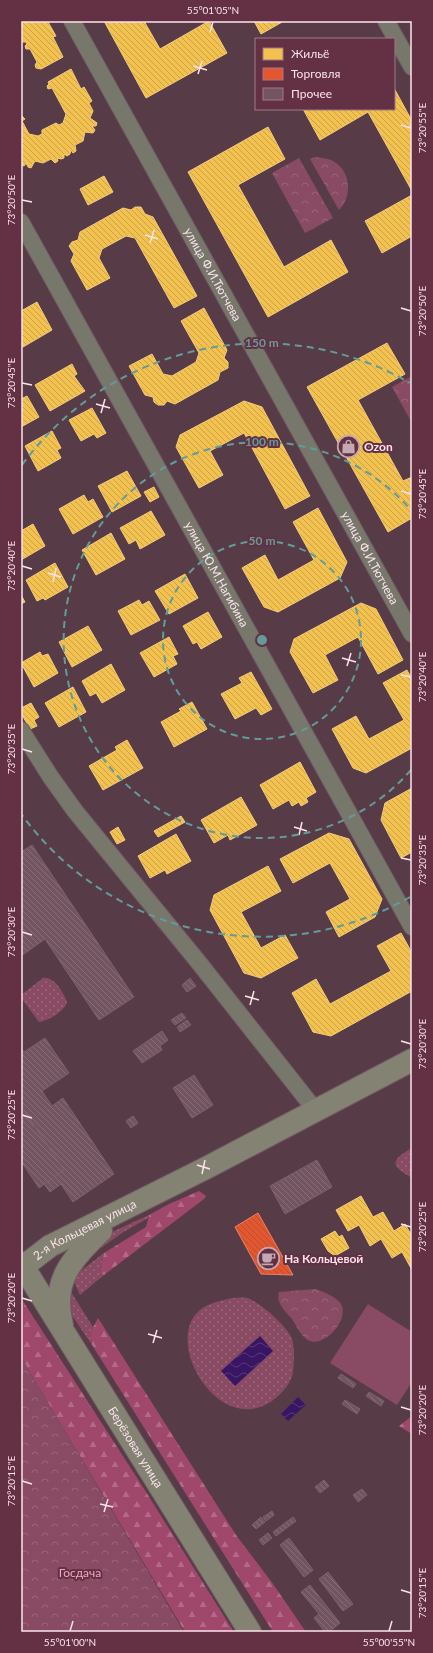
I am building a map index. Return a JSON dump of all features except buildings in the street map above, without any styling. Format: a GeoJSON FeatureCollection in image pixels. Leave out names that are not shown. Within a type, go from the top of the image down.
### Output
{"type":"FeatureCollection","features":[{"type":"Feature","properties":{"kind":"main road","name":"2-я Кольцевая улица"},"geometry":{"type":"LineString","coordinates":[[22,1264],[50,1246],[206,1168],[412,1060]]}},
{"type":"Feature","properties":{"kind":"main road","name":"2-я Кольцевая улица"},"geometry":{"type":"LineString","coordinates":[[22,1264],[56,1255],[206,1168]]}},
{"type":"Feature","properties":{"kind":"main road"},"geometry":{"type":"LineString","coordinates":[[64,1332],[59,1301],[60,1285],[65,1272],[85,1246],[100,1230]]}},
{"type":"Feature","properties":{"kind":"main road","name":"Берёзовая улица"},"geometry":{"type":"LineString","coordinates":[[22,1264],[250,1632]]}},
{"type":"Feature","properties":{"kind":"street","name":"улица Ф.И.Тютчева"},"geometry":{"type":"LineString","coordinates":[[72,21],[412,634]]}},
{"type":"Feature","properties":{"kind":"street"},"geometry":{"type":"LineString","coordinates":[[386,21],[412,68]]}},
{"type":"Feature","properties":{"kind":"street","name":"улица Ю.М.Нагибина"},"geometry":{"type":"LineString","coordinates":[[21,222],[412,927]]}},
{"type":"Feature","properties":{"kind":"street"},"geometry":{"type":"LineString","coordinates":[[21,730],[50,776],[75,810],[200,964],[316,1111]]}},
{"type":"Feature","properties":{"kind":"green space"},"geometry":{"type":"Polygon","coordinates":[[[315,157],[326,158],[333,161],[341,167],[345,173],[348,192],[343,205],[339,210],[310,159],[315,157]]]}},
{"type":"Feature","properties":{"kind":"green space"},"geometry":{"type":"Polygon","coordinates":[[[299,158],[333,218],[305,233],[272,173],[299,158]]]}},
{"type":"Feature","properties":{"kind":"green space"},"geometry":{"type":"Polygon","coordinates":[[[412,376],[412,423],[392,387],[412,376]]]}},
{"type":"Feature","properties":{"kind":"green space"},"geometry":{"type":"Polygon","coordinates":[[[43,978],[51,980],[61,989],[67,1002],[63,1009],[56,1015],[39,1022],[22,999],[21,995],[43,978]]]}},
{"type":"Feature","properties":{"kind":"green space"},"geometry":{"type":"Polygon","coordinates":[[[412,1148],[412,1178],[397,1167],[396,1160],[399,1156],[412,1148]]]}},
{"type":"Feature","properties":{"kind":"green space"},"geometry":{"type":"Polygon","coordinates":[[[199,1191],[206,1196],[204,1199],[104,1275],[100,1273],[104,1253],[146,1227],[149,1215],[169,1204],[199,1191]]]}},
{"type":"Feature","properties":{"kind":"green space"},"geometry":{"type":"Polygon","coordinates":[[[149,1215],[148,1218],[122,1233],[91,1255],[99,1242],[112,1232],[149,1215]]]}},
{"type":"Feature","properties":{"kind":"green space"},"geometry":{"type":"Polygon","coordinates":[[[104,1253],[100,1273],[104,1275],[80,1295],[74,1282],[74,1276],[104,1253]]]}},
{"type":"Feature","properties":{"kind":"green space"},"geometry":{"type":"Polygon","coordinates":[[[66,1284],[93,1327],[90,1333],[92,1345],[69,1311],[66,1284]]]}},
{"type":"Feature","properties":{"kind":"green space"},"geometry":{"type":"Polygon","coordinates":[[[315,1289],[339,1301],[343,1310],[339,1324],[329,1336],[316,1342],[310,1341],[301,1334],[281,1306],[278,1296],[279,1292],[315,1289]]]}},
{"type":"Feature","properties":{"kind":"green space"},"geometry":{"type":"Polygon","coordinates":[[[21,1298],[234,1632],[185,1632],[22,1359],[21,1298]]]}},
{"type":"Feature","properties":{"kind":"green space"},"geometry":{"type":"Polygon","coordinates":[[[232,1298],[247,1298],[259,1304],[285,1328],[293,1343],[293,1372],[285,1389],[277,1397],[255,1408],[235,1407],[216,1397],[201,1380],[191,1360],[188,1338],[192,1320],[206,1306],[232,1298]]]}},
{"type":"Feature","properties":{"kind":"green space"},"geometry":{"type":"Polygon","coordinates":[[[368,1304],[412,1332],[412,1382],[397,1405],[330,1363],[368,1304]]]}},
{"type":"Feature","properties":{"kind":"green space"},"geometry":{"type":"Polygon","coordinates":[[[98,1318],[236,1535],[273,1584],[306,1632],[273,1632],[92,1345],[90,1333],[98,1318]]]}},
{"type":"Feature","properties":{"kind":"green space","name":"Госдача"},"geometry":{"type":"Polygon","coordinates":[[[21,1357],[184,1632],[21,1632],[21,1357]]]}},
{"type":"Feature","properties":{"kind":"green space"},"geometry":{"type":"Polygon","coordinates":[[[412,1416],[412,1434],[399,1426],[412,1416]]]}},
{"type":"Feature","properties":{"kind":"water"},"geometry":{"type":"Polygon","coordinates":[[[260,1336],[273,1351],[235,1386],[221,1371],[260,1336]]]}},
{"type":"Feature","properties":{"kind":"water"},"geometry":{"type":"Polygon","coordinates":[[[298,1397],[306,1405],[288,1421],[281,1414],[298,1397]]]}},
{"type":"Feature","properties":{"kind":"place","name":"Ozon"},"geometry":{"type":"Point","coordinates":[348,447]}},
{"type":"Feature","properties":{"kind":"place","name":"На Кольцевой"},"geometry":{"type":"Point","coordinates":[269,1259]}}]}
